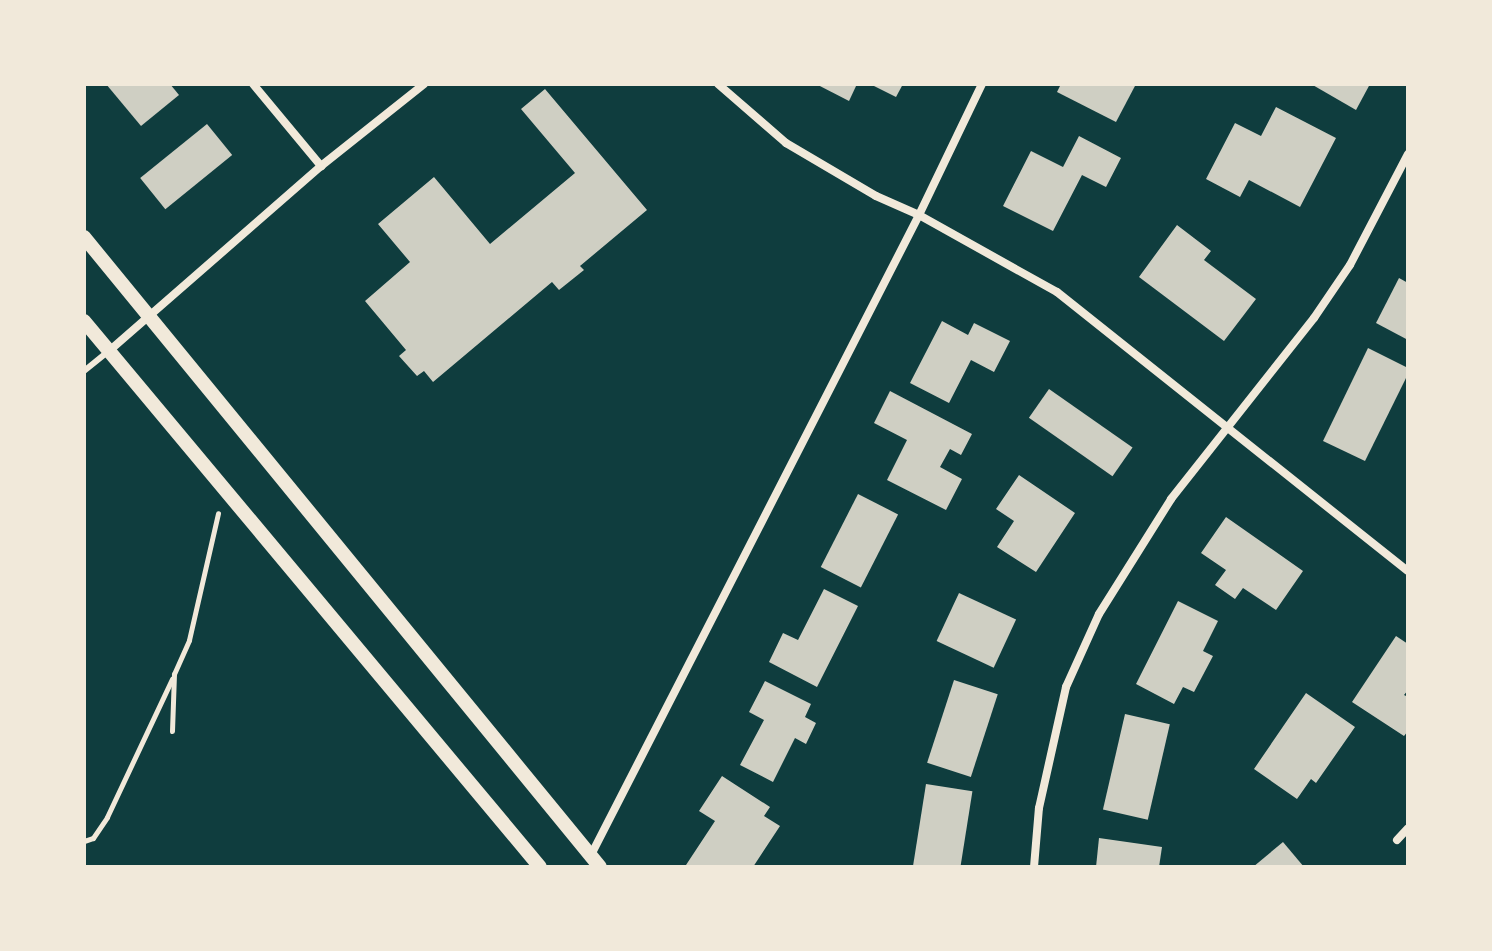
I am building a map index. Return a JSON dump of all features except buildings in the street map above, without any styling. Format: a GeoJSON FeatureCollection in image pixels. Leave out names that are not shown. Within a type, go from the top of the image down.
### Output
{"type":"FeatureCollection","features":[{"type":"Feature","properties":{"kind":"street"},"geometry":{"type":"LineString","coordinates":[[253,84],[321,166]]}},
{"type":"Feature","properties":{"kind":"street"},"geometry":{"type":"LineString","coordinates":[[109,351],[321,166],[424,84]]}},
{"type":"Feature","properties":{"kind":"street"},"geometry":{"type":"LineString","coordinates":[[718,84],[786,143],[876,196],[919,215],[1057,292],[1408,571]]}},
{"type":"Feature","properties":{"kind":"street"},"geometry":{"type":"LineString","coordinates":[[84,237],[592,863],[982,84]]}},
{"type":"Feature","properties":{"kind":"street"},"geometry":{"type":"LineString","coordinates":[[1034,867],[1039,808],[1066,687],[1099,614],[1139,545],[1314,318],[1350,265],[1407,157]]}},
{"type":"Feature","properties":{"kind":"street"},"geometry":{"type":"LineString","coordinates":[[84,321],[540,867]]}},
{"type":"Feature","properties":{"kind":"street"},"geometry":{"type":"LineString","coordinates":[[1397,840],[1408,828]]}},
{"type":"Feature","properties":{"kind":"lane"},"geometry":{"type":"LineString","coordinates":[[84,371],[109,351]]}},
{"type":"Feature","properties":{"kind":"path"},"geometry":{"type":"LineString","coordinates":[[84,841],[93,838],[107,817],[189,640],[224,488]]}},
{"type":"Feature","properties":{"kind":"path"},"geometry":{"type":"LineString","coordinates":[[172,731],[174,674]]}}]}
